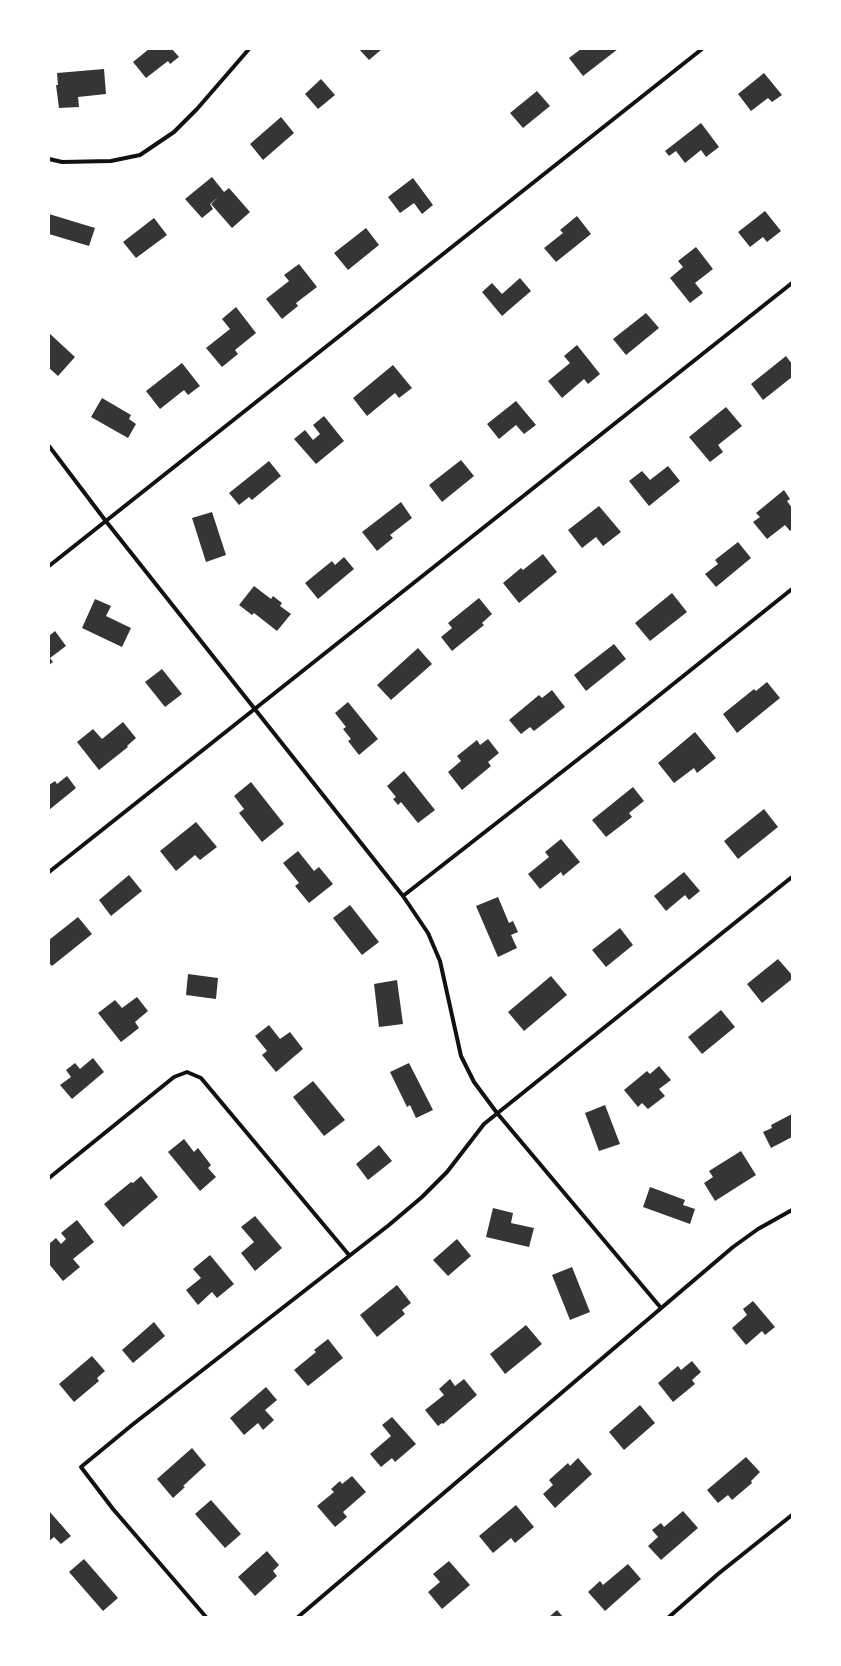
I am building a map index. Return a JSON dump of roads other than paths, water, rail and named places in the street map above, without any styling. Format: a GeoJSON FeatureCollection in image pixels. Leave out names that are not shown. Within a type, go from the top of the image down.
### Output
{"type":"FeatureCollection","features":[{"type":"Feature","properties":{"kind":"street"},"geometry":{"type":"LineString","coordinates":[[49,159],[62,162],[111,161],[140,155],[174,132],[197,109],[249,49]]}},
{"type":"Feature","properties":{"kind":"street"},"geometry":{"type":"LineString","coordinates":[[49,566],[105,520],[702,49]]}},
{"type":"Feature","properties":{"kind":"street"},"geometry":{"type":"LineString","coordinates":[[49,872],[792,283]]}},
{"type":"Feature","properties":{"kind":"street"},"geometry":{"type":"LineString","coordinates":[[49,446],[105,520],[403,896],[428,933],[440,961],[462,1056],[474,1082],[497,1113],[661,1308]]}},
{"type":"Feature","properties":{"kind":"street"},"geometry":{"type":"LineString","coordinates":[[403,896],[792,589]]}},
{"type":"Feature","properties":{"kind":"street"},"geometry":{"type":"LineString","coordinates":[[206,1617],[113,1509],[81,1467],[132,1425],[422,1197],[447,1172],[484,1124],[792,877]]}},
{"type":"Feature","properties":{"kind":"street"},"geometry":{"type":"LineString","coordinates":[[49,1178],[174,1077],[187,1072],[201,1078],[349,1255]]}},
{"type":"Feature","properties":{"kind":"street"},"geometry":{"type":"LineString","coordinates":[[298,1617],[661,1308],[758,1228],[792,1210]]}},
{"type":"Feature","properties":{"kind":"street"},"geometry":{"type":"LineString","coordinates":[[669,1617],[718,1574],[792,1515]]}}]}
